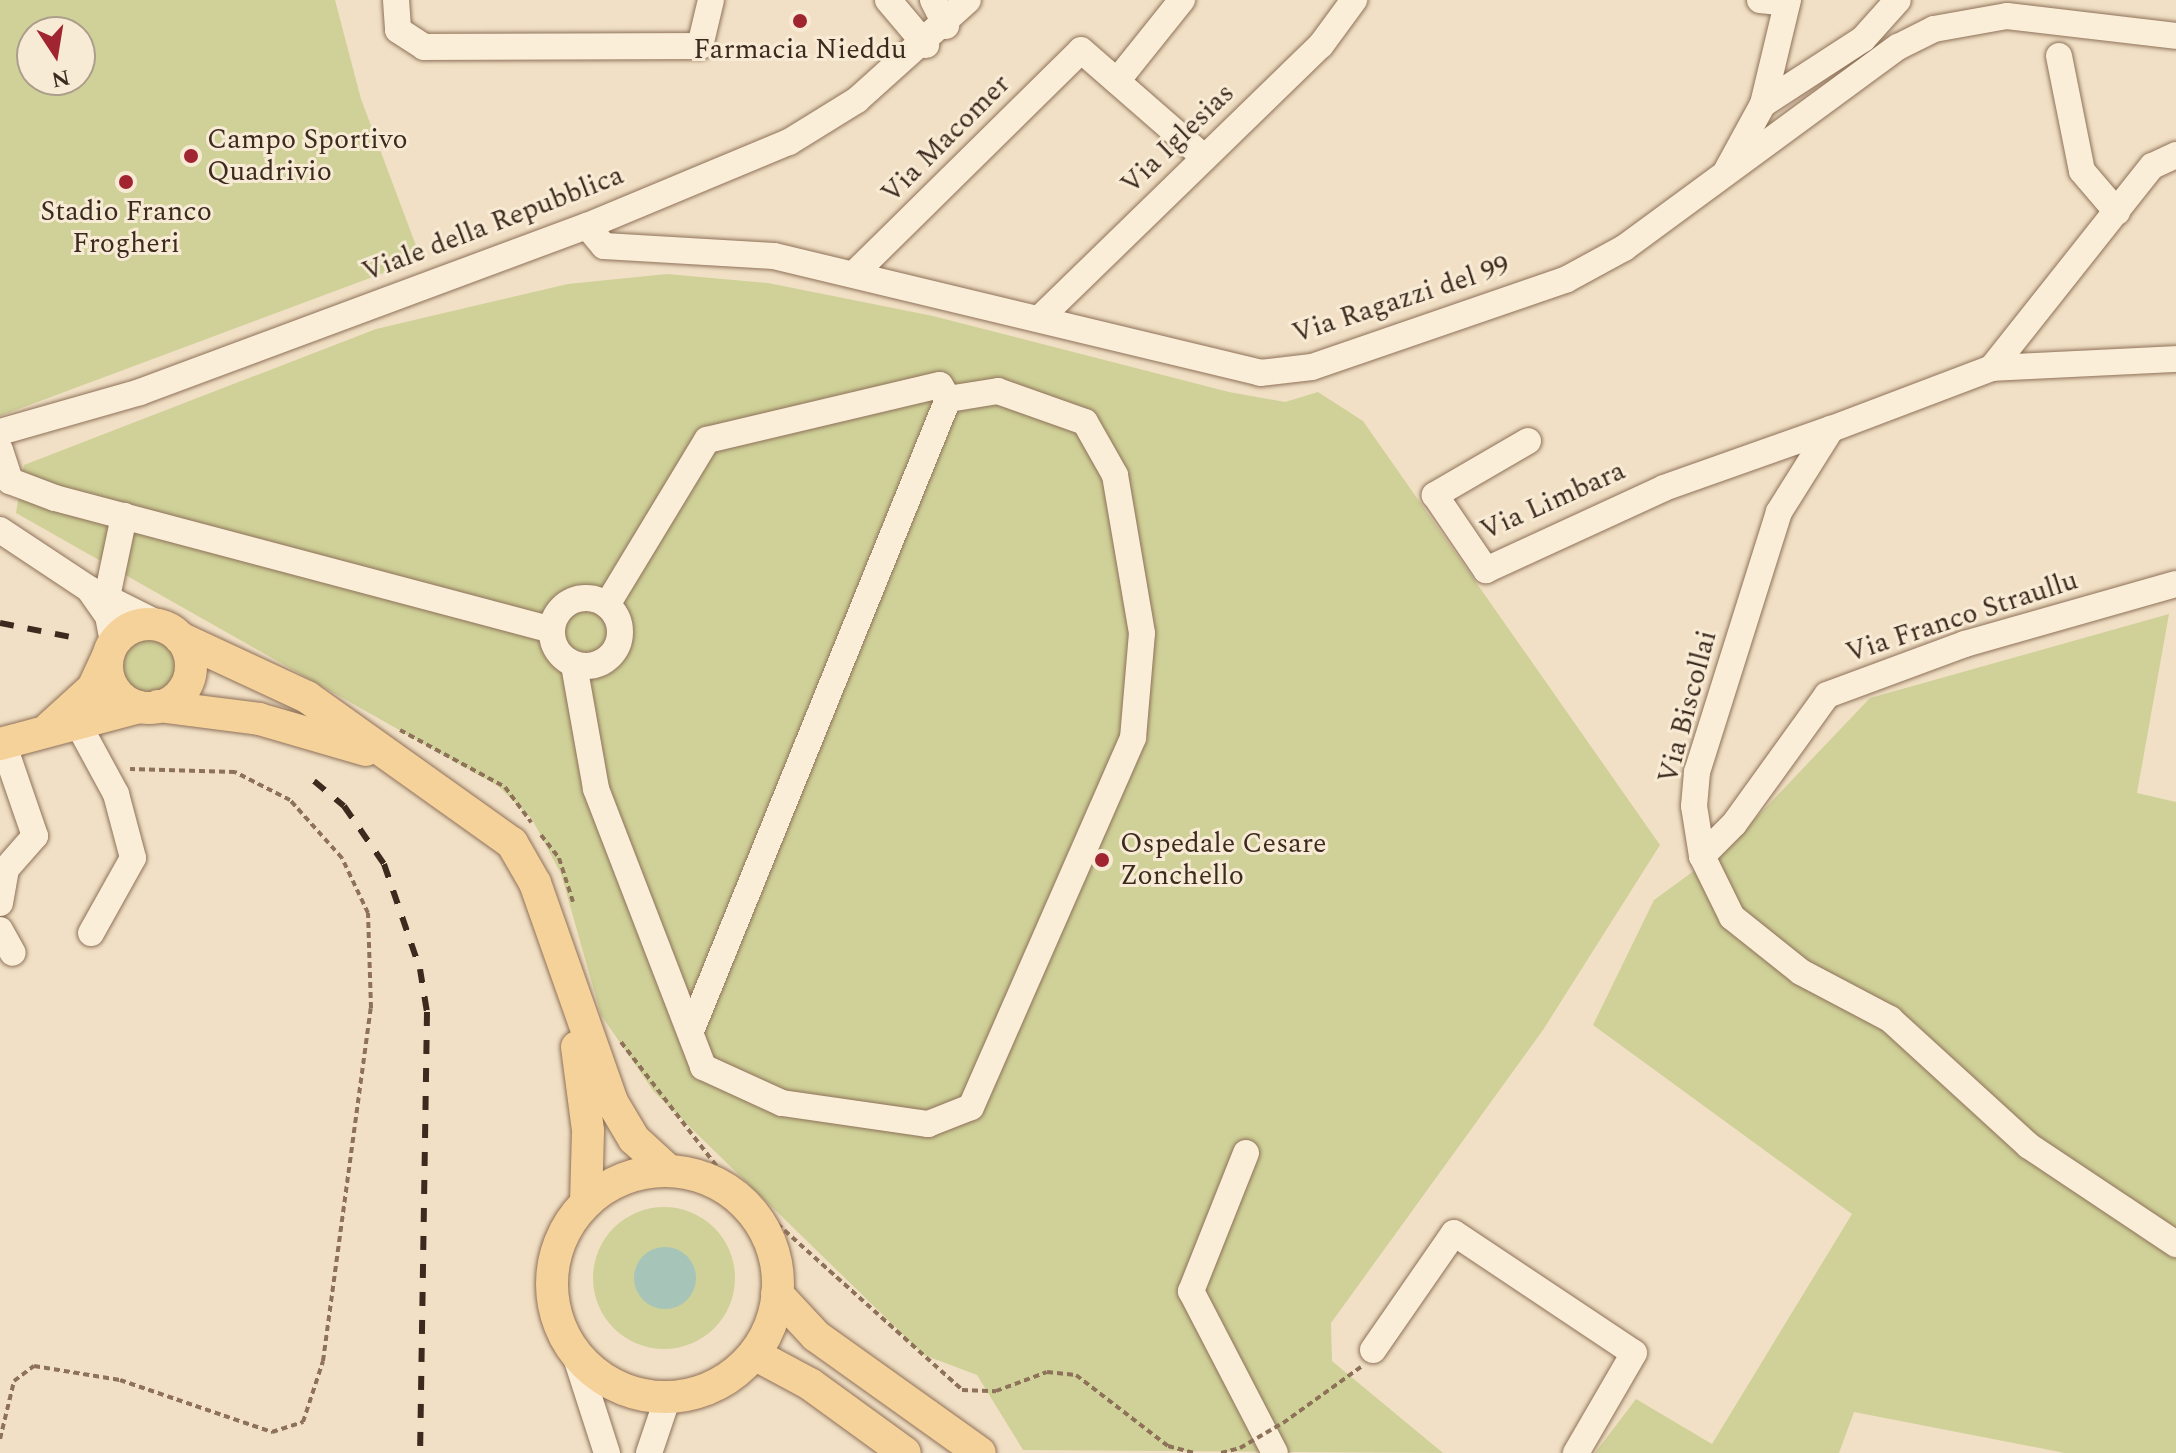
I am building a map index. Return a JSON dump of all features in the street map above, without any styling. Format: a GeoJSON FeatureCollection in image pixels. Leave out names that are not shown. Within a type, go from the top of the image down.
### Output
{"type":"FeatureCollection","features":[{"type":"Feature","properties":{"kind":"main road"},"geometry":{"type":"LineString","coordinates":[[63,726],[93,688],[110,650],[134,626],[171,632],[307,697],[385,756],[465,804],[512,843],[535,883],[570,996],[612,1102],[634,1139],[669,1171],[719,1185],[741,1200],[770,1243],[777,1294],[754,1354],[716,1385],[668,1397],[616,1386],[575,1354],[553,1304],[551,1276],[568,1224],[586,1203],[610,1185],[669,1171]]}},
{"type":"Feature","properties":{"kind":"main road"},"geometry":{"type":"LineString","coordinates":[[149,706],[189,678],[171,632]]}},
{"type":"Feature","properties":{"kind":"main road"},"geometry":{"type":"LineString","coordinates":[[110,650],[110,683],[149,706]]}},
{"type":"Feature","properties":{"kind":"main road"},"geometry":{"type":"LineString","coordinates":[[1,743],[149,706],[259,719],[385,756]]}},
{"type":"Feature","properties":{"kind":"main road"},"geometry":{"type":"LineString","coordinates":[[570,996],[588,1131],[586,1203]]}},
{"type":"Feature","properties":{"kind":"main road"},"geometry":{"type":"LineString","coordinates":[[777,1294],[816,1336],[980,1453]]}},
{"type":"Feature","properties":{"kind":"main road"},"geometry":{"type":"LineString","coordinates":[[754,1354],[810,1384],[905,1453]]}},
{"type":"Feature","properties":{"kind":"street"},"geometry":{"type":"LineString","coordinates":[[396,0],[398,30],[424,47],[700,46],[711,0]]}},
{"type":"Feature","properties":{"kind":"street"},"geometry":{"type":"LineString","coordinates":[[888,0],[926,45]]}},
{"type":"Feature","properties":{"kind":"street"},"geometry":{"type":"LineString","coordinates":[[933,0],[946,26]]}},
{"type":"Feature","properties":{"kind":"street","name":"Viale della Repubblica"},"geometry":{"type":"LineString","coordinates":[[0,432],[140,392],[587,226],[806,134],[926,45],[968,0]]}},
{"type":"Feature","properties":{"kind":"street"},"geometry":{"type":"LineString","coordinates":[[1182,0],[1117,81],[1205,158]]}},
{"type":"Feature","properties":{"kind":"street","name":"Via Iglesias"},"geometry":{"type":"LineString","coordinates":[[1040,318],[1321,45],[1354,0]]}},
{"type":"Feature","properties":{"kind":"street"},"geometry":{"type":"LineString","coordinates":[[1727,170],[1763,104],[1788,2],[1760,0]]}},
{"type":"Feature","properties":{"kind":"street"},"geometry":{"type":"LineString","coordinates":[[1763,104],[1863,39],[1898,0]]}},
{"type":"Feature","properties":{"kind":"street"},"geometry":{"type":"LineString","coordinates":[[2060,18],[2091,0]]}},
{"type":"Feature","properties":{"kind":"street","name":"Via Ragazzi del 99"},"geometry":{"type":"LineString","coordinates":[[587,226],[604,246],[774,256],[855,273],[1260,373],[1312,367],[1567,279],[1624,248],[1727,170],[1934,29],[2007,16],[2060,18],[2176,36]]}},
{"type":"Feature","properties":{"kind":"street","name":"Via Macomer"},"geometry":{"type":"LineString","coordinates":[[855,273],[1081,50],[1117,81]]}},
{"type":"Feature","properties":{"kind":"street"},"geometry":{"type":"LineString","coordinates":[[2059,56],[2082,171],[2117,212]]}},
{"type":"Feature","properties":{"kind":"street"},"geometry":{"type":"LineString","coordinates":[[1992,368],[2049,288],[2117,212],[2152,166],[2176,155]]}},
{"type":"Feature","properties":{"kind":"street"},"geometry":{"type":"LineString","coordinates":[[1831,429],[1992,368],[2176,359]]}},
{"type":"Feature","properties":{"kind":"street"},"geometry":{"type":"LineString","coordinates":[[607,605],[707,440],[940,385],[948,399]]}},
{"type":"Feature","properties":{"kind":"street"},"geometry":{"type":"LineString","coordinates":[[574,665],[606,661],[619,644],[620,623],[607,605],[577,599],[560,611],[552,630],[557,651],[574,665],[596,789],[679,1017],[691,1031],[703,1067],[782,1103],[928,1124],[971,1107],[1097,833],[1133,738],[1142,633],[1115,475],[1085,422],[998,391],[948,399]]}},
{"type":"Feature","properties":{"kind":"street"},"geometry":{"type":"LineString","coordinates":[[691,1031],[948,399]]}},
{"type":"Feature","properties":{"kind":"street","name":"Via Limbara"},"geometry":{"type":"LineString","coordinates":[[1528,441],[1435,495],[1486,570],[1664,488],[1831,429]]}},
{"type":"Feature","properties":{"kind":"street","name":"Via Biscollai"},"geometry":{"type":"LineString","coordinates":[[1831,429],[1779,512],[1697,772],[1702,856],[1732,917],[1801,972],[1890,1019],[2029,1146],[2176,1244]]}},
{"type":"Feature","properties":{"kind":"street"},"geometry":{"type":"LineString","coordinates":[[0,450],[10,481],[124,516],[552,630]]}},
{"type":"Feature","properties":{"kind":"street"},"geometry":{"type":"LineString","coordinates":[[110,650],[108,616],[98,593],[124,516]]}},
{"type":"Feature","properties":{"kind":"street"},"geometry":{"type":"LineString","coordinates":[[0,530],[98,593],[171,632]]}},
{"type":"Feature","properties":{"kind":"street"},"geometry":{"type":"LineString","coordinates":[[0,546],[40,558]]}},
{"type":"Feature","properties":{"kind":"street","name":"Via Franco Straullu"},"geometry":{"type":"LineString","coordinates":[[1702,856],[1827,695],[1965,644],[2176,584]]}},
{"type":"Feature","properties":{"kind":"street"},"geometry":{"type":"LineString","coordinates":[[63,726],[103,769],[133,858],[91,933]]}},
{"type":"Feature","properties":{"kind":"street"},"geometry":{"type":"LineString","coordinates":[[0,903],[6,869],[35,836],[1,743]]}},
{"type":"Feature","properties":{"kind":"street"},"geometry":{"type":"LineString","coordinates":[[1246,1153],[1191,1291],[1275,1453]]}},
{"type":"Feature","properties":{"kind":"street"},"geometry":{"type":"LineString","coordinates":[[1373,1350],[1454,1233],[1634,1353],[1576,1453]]}},
{"type":"Feature","properties":{"kind":"street"},"geometry":{"type":"LineString","coordinates":[[575,1354],[607,1453]]}},
{"type":"Feature","properties":{"kind":"street"},"geometry":{"type":"LineString","coordinates":[[649,1453],[668,1397]]}},
{"type":"Feature","properties":{"kind":"path"},"geometry":{"type":"LineString","coordinates":[[385,756],[402,726],[505,787],[559,858],[578,917]]}},
{"type":"Feature","properties":{"kind":"path"},"geometry":{"type":"LineString","coordinates":[[0,1439],[14,1381],[34,1366],[120,1380],[272,1432],[303,1422],[323,1361],[371,1008],[368,913],[342,858],[290,800],[235,772],[103,769]]}},
{"type":"Feature","properties":{"kind":"path"},"geometry":{"type":"LineString","coordinates":[[616,1036],[725,1177],[962,1390],[996,1391],[1047,1372],[1076,1375],[1168,1446],[1194,1453]]}},
{"type":"Feature","properties":{"kind":"path"},"geometry":{"type":"LineString","coordinates":[[1221,1453],[1240,1448],[1281,1424],[1364,1365],[1373,1350]]}},
{"type":"Feature","properties":{"kind":"green space","name":"Campo Sportivo Quadrivio"},"geometry":{"type":"Polygon","coordinates":[[[0,0],[335,0],[361,99],[421,259],[0,416],[0,0]]]}},
{"type":"Feature","properties":{"kind":"green space","name":"Ospedale Cesare Zonchello"},"geometry":{"type":"Polygon","coordinates":[[[667,274],[768,283],[933,316],[1229,392],[1285,402],[1318,392],[1363,421],[1660,845],[1543,1030],[1331,1323],[1332,1361],[1443,1453],[1023,1450],[977,1375],[924,1355],[654,1092],[601,1015],[561,874],[532,819],[498,786],[16,513],[24,465],[376,329],[568,284],[667,274]]]}},
{"type":"Feature","properties":{"kind":"green space"},"geometry":{"type":"Polygon","coordinates":[[[2169,614],[2137,793],[2176,802],[2176,1453],[2065,1453],[1854,1412],[1839,1453],[1595,1453],[1636,1399],[1712,1444],[1852,1214],[1593,1025],[1654,900],[1732,843],[1870,698],[2169,614]]]}},
{"type":"Feature","properties":{"kind":"green space"},"geometry":{"type":"Polygon","coordinates":[[[149,637],[170,645],[178,666],[170,687],[149,695],[128,687],[120,666],[128,645],[149,637]]]}},
{"type":"Feature","properties":{"kind":"green space"},"geometry":{"type":"Polygon","coordinates":[[[664,1207],[691,1212],[714,1228],[730,1251],[735,1278],[730,1305],[714,1328],[691,1344],[664,1349],[637,1344],[614,1328],[598,1305],[593,1278],[598,1251],[614,1228],[637,1212],[664,1207]]]}},
{"type":"Feature","properties":{"kind":"shaded area"},"geometry":{"type":"Polygon","coordinates":[[[665,1247],[687,1256],[696,1278],[687,1300],[665,1309],[643,1300],[634,1278],[643,1256],[665,1247]]]}},
{"type":"Feature","properties":{"kind":"railway"},"geometry":{"type":"LineString","coordinates":[[0,623],[81,639]]}},
{"type":"Feature","properties":{"kind":"railway"},"geometry":{"type":"LineString","coordinates":[[314,781],[344,806],[384,864],[420,969],[427,1012],[420,1453]]}},
{"type":"Feature","properties":{"kind":"place","name":"Farmacia Nieddu"},"geometry":{"type":"Point","coordinates":[800,21]}},
{"type":"Feature","properties":{"kind":"place","name":"Campo Sportivo Quadrivio"},"geometry":{"type":"Point","coordinates":[191,156]}},
{"type":"Feature","properties":{"kind":"place","name":"Stadio Franco Frogheri"},"geometry":{"type":"Point","coordinates":[126,182]}},
{"type":"Feature","properties":{"kind":"place","name":"Ospedale Cesare Zonchello"},"geometry":{"type":"Point","coordinates":[1102,860]}}]}
